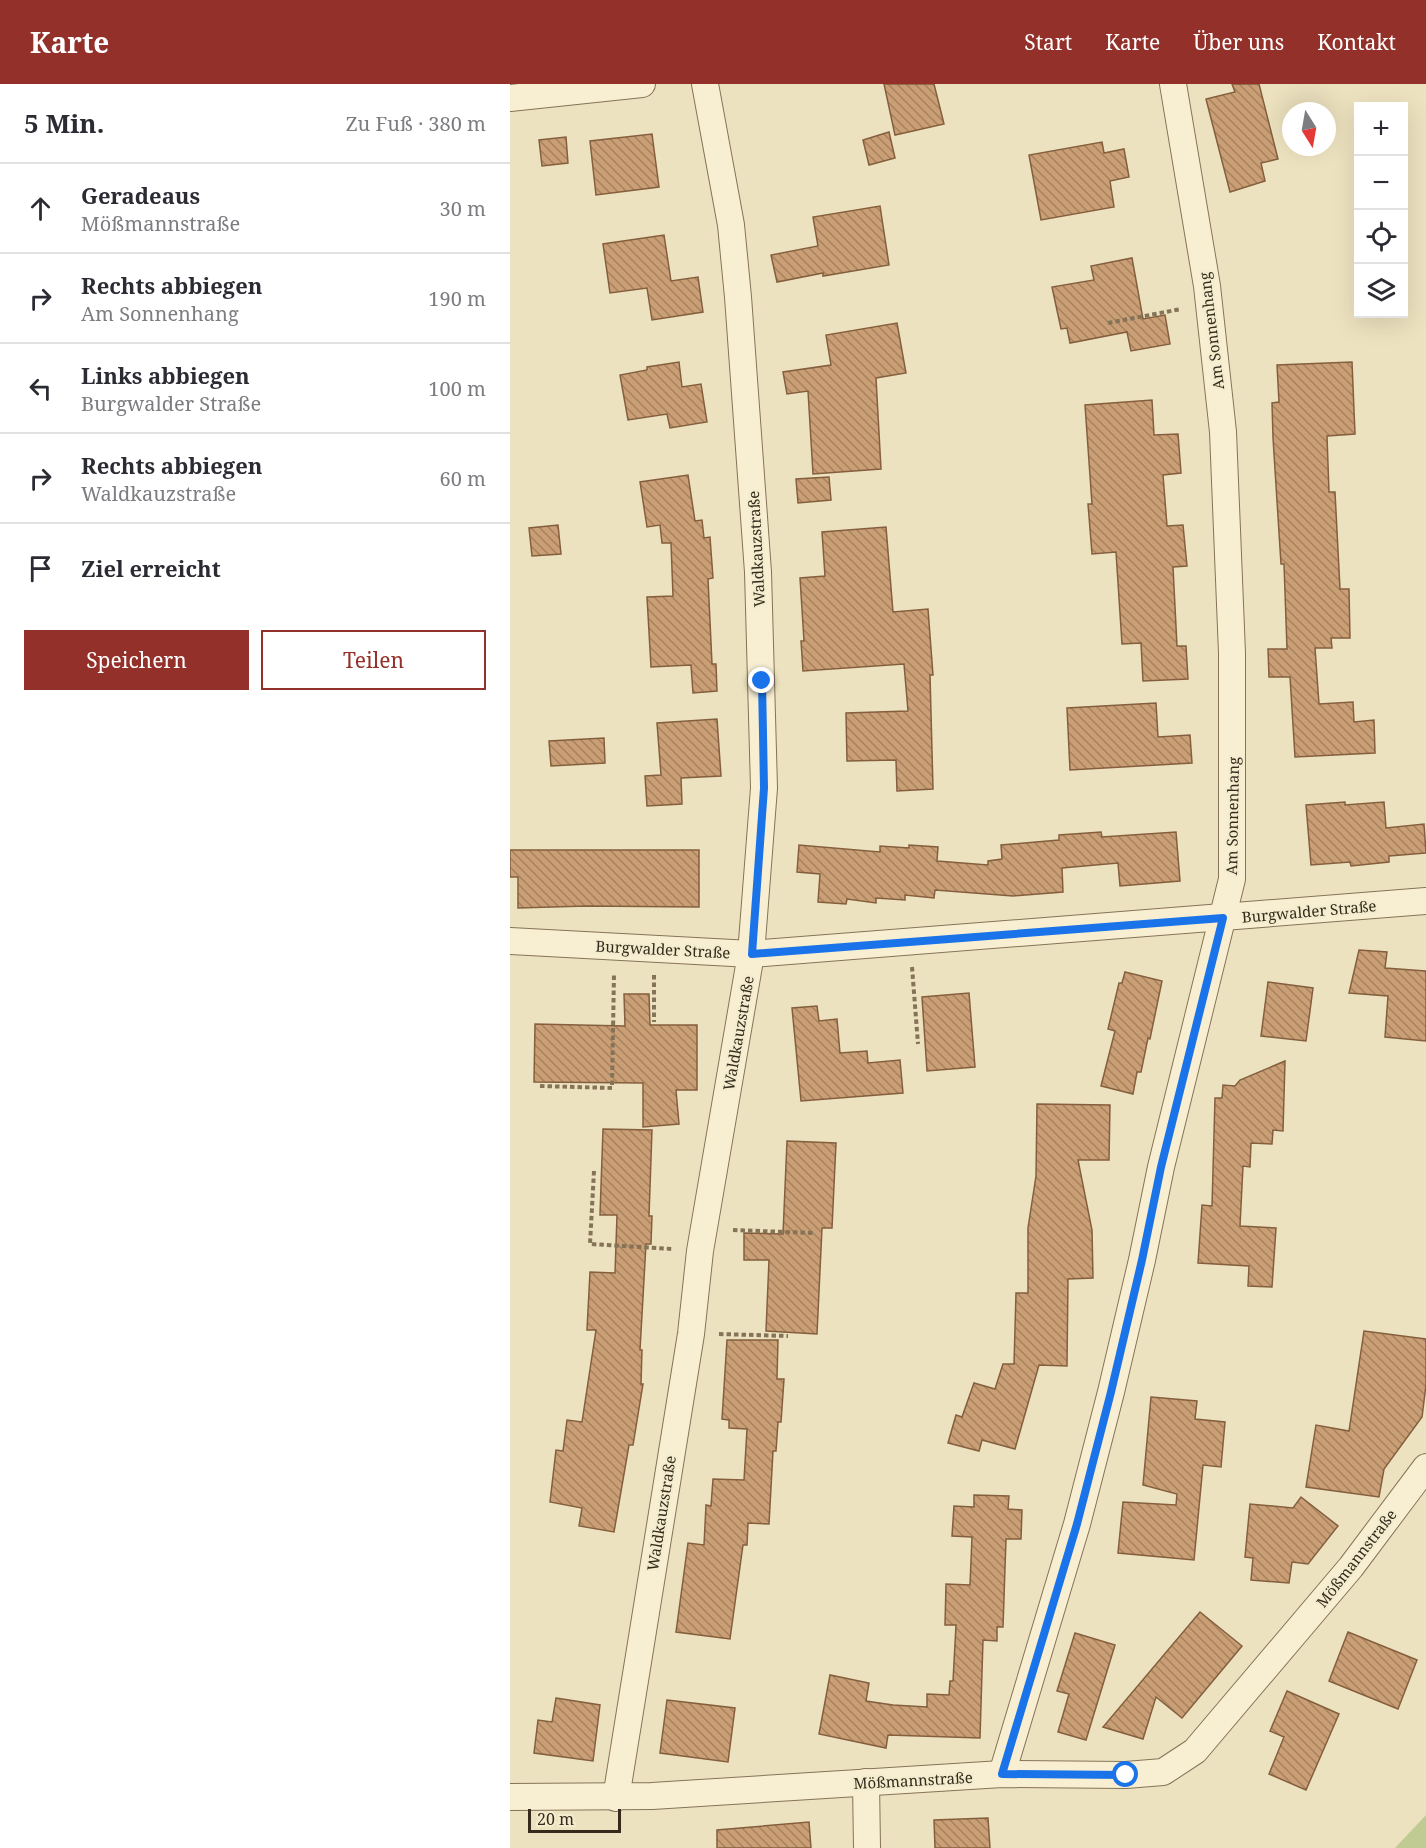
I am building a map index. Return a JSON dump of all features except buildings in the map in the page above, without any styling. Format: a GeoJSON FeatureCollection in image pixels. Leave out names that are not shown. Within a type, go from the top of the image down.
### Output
{"type":"FeatureCollection","features":[{"type":"Feature","properties":{"kind":"street"},"geometry":{"type":"LineString","coordinates":[[510,98],[642,84]]}},
{"type":"Feature","properties":{"kind":"street","name":"Waldkauzstraße"},"geometry":{"type":"LineString","coordinates":[[616,1798],[691,1334],[701,1240],[752,954],[764,788],[758,572],[731,225],[705,84]]}},
{"type":"Feature","properties":{"kind":"street","name":"Am Sonnenhang"},"geometry":{"type":"LineString","coordinates":[[1002,1774],[1086,1491],[1142,1260],[1161,1167],[1232,879],[1232,665],[1223,432],[1208,303],[1173,84]]}},
{"type":"Feature","properties":{"kind":"street","name":"Burgwalder Straße"},"geometry":{"type":"LineString","coordinates":[[510,941],[752,954],[1426,901]]}},
{"type":"Feature","properties":{"kind":"street","name":"Mößmannstraße"},"geometry":{"type":"LineString","coordinates":[[510,1797],[616,1798],[1002,1774],[1126,1775],[1163,1772],[1195,1751],[1351,1567],[1426,1467]]}},
{"type":"Feature","properties":{"kind":"street"},"geometry":{"type":"LineString","coordinates":[[866,1782],[867,1848]]}},
{"type":"Feature","properties":{"kind":"path"},"geometry":{"type":"LineString","coordinates":[[1108,323],[1208,303]]}},
{"type":"Feature","properties":{"kind":"path"},"geometry":{"type":"LineString","coordinates":[[910,941],[918,1044]]}},
{"type":"Feature","properties":{"kind":"path"},"geometry":{"type":"LineString","coordinates":[[540,1086],[612,1088],[615,946]]}},
{"type":"Feature","properties":{"kind":"path"},"geometry":{"type":"LineString","coordinates":[[653,948],[654,1022]]}},
{"type":"Feature","properties":{"kind":"path"},"geometry":{"type":"LineString","coordinates":[[594,1171],[590,1244],[813,1233]]}},
{"type":"Feature","properties":{"kind":"path"},"geometry":{"type":"LineString","coordinates":[[691,1334],[788,1336]]}},
{"type":"Feature","properties":{"kind":"green space"},"geometry":{"type":"Polygon","coordinates":[[[1426,1815],[1426,1848],[1395,1848],[1426,1815]]]}},
{"type":"Feature","properties":{"kind":"route"},"geometry":{"type":"LineString","coordinates":[[762,681],[764,788],[752,954],[1223,918],[1161,1167],[1111,1392],[1077,1524],[1002,1774],[1126,1775]]}}]}
